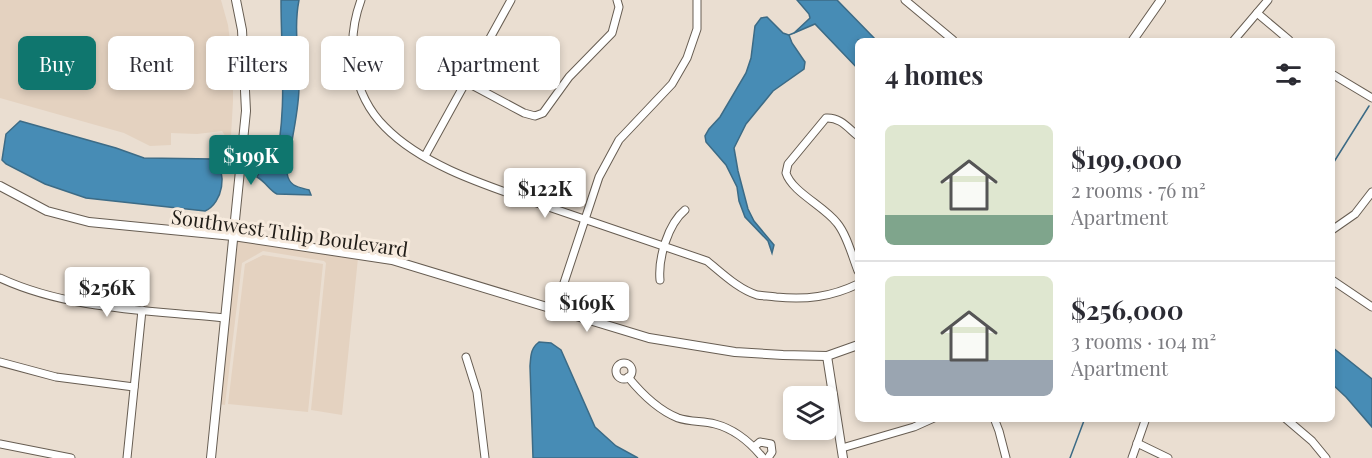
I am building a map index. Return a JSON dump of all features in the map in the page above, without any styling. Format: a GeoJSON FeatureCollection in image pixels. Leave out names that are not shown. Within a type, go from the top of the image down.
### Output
{"type":"FeatureCollection","features":[{"type":"Feature","properties":{"kind":"street"},"geometry":{"type":"LineString","coordinates":[[211,458],[246,98],[242,30],[236,0]]}},
{"type":"Feature","properties":{"kind":"street"},"geometry":{"type":"LineString","coordinates":[[353,36],[361,0]]}},
{"type":"Feature","properties":{"kind":"street"},"geometry":{"type":"LineString","coordinates":[[491,36],[511,0]]}},
{"type":"Feature","properties":{"kind":"street"},"geometry":{"type":"LineString","coordinates":[[560,89],[568,77],[612,33],[619,8],[617,0]]}},
{"type":"Feature","properties":{"kind":"street"},"geometry":{"type":"LineString","coordinates":[[555,310],[599,177],[620,140],[672,84],[687,58],[697,29],[697,0]]}},
{"type":"Feature","properties":{"kind":"street"},"geometry":{"type":"LineString","coordinates":[[905,0],[951,38]]}},
{"type":"Feature","properties":{"kind":"street"},"geometry":{"type":"LineString","coordinates":[[1134,38],[1161,0]]}},
{"type":"Feature","properties":{"kind":"street"},"geometry":{"type":"LineString","coordinates":[[1236,38],[1268,0]]}},
{"type":"Feature","properties":{"kind":"street"},"geometry":{"type":"LineString","coordinates":[[1257,14],[1287,38]]}},
{"type":"Feature","properties":{"kind":"street"},"geometry":{"type":"LineString","coordinates":[[1335,76],[1372,98]]}},
{"type":"Feature","properties":{"kind":"street"},"geometry":{"type":"LineString","coordinates":[[362,90],[369,106],[379,120],[398,139],[425,156],[487,186],[707,261],[735,283],[758,295],[821,298],[855,286]]}},
{"type":"Feature","properties":{"kind":"street"},"geometry":{"type":"LineString","coordinates":[[425,156],[462,90]]}},
{"type":"Feature","properties":{"kind":"street"},"geometry":{"type":"LineString","coordinates":[[481,90],[524,113],[535,116],[543,113],[559,90]]}},
{"type":"Feature","properties":{"kind":"street"},"geometry":{"type":"LineString","coordinates":[[855,133],[840,120],[826,118],[788,164],[786,173],[791,183],[841,227],[855,263]]}},
{"type":"Feature","properties":{"kind":"street","name":"Southwest Tulip Boulevard"},"geometry":{"type":"LineString","coordinates":[[0,186],[47,211],[89,222],[232,236],[392,260],[649,338],[735,352],[827,356],[855,346]]}},
{"type":"Feature","properties":{"kind":"street"},"geometry":{"type":"LineString","coordinates":[[1335,228],[1355,214],[1372,192]]}},
{"type":"Feature","properties":{"kind":"street"},"geometry":{"type":"LineString","coordinates":[[660,280],[659,269],[665,246],[676,217],[685,210]]}},
{"type":"Feature","properties":{"kind":"street"},"geometry":{"type":"LineString","coordinates":[[0,278],[75,302],[224,318]]}},
{"type":"Feature","properties":{"kind":"street"},"geometry":{"type":"LineString","coordinates":[[1335,282],[1372,307]]}},
{"type":"Feature","properties":{"kind":"street"},"geometry":{"type":"LineString","coordinates":[[127,458],[142,310]]}},
{"type":"Feature","properties":{"kind":"street"},"geometry":{"type":"LineString","coordinates":[[827,356],[843,458]]}},
{"type":"Feature","properties":{"kind":"street"},"geometry":{"type":"LineString","coordinates":[[466,357],[477,392],[485,458]]}},
{"type":"Feature","properties":{"kind":"street"},"geometry":{"type":"LineString","coordinates":[[0,362],[56,378],[134,387]]}},
{"type":"Feature","properties":{"kind":"street"},"geometry":{"type":"LineString","coordinates":[[628,377],[664,411],[681,419],[727,428],[754,447],[764,458]]}},
{"type":"Feature","properties":{"kind":"street"},"geometry":{"type":"LineString","coordinates":[[842,448],[925,422]]}},
{"type":"Feature","properties":{"kind":"street"},"geometry":{"type":"LineString","coordinates":[[996,422],[1006,458]]}},
{"type":"Feature","properties":{"kind":"street"},"geometry":{"type":"LineString","coordinates":[[1132,458],[1145,422]]}},
{"type":"Feature","properties":{"kind":"street"},"geometry":{"type":"LineString","coordinates":[[1290,422],[1312,441],[1326,458]]}},
{"type":"Feature","properties":{"kind":"street"},"geometry":{"type":"LineString","coordinates":[[754,447],[760,442],[771,444],[772,452],[768,458]]}},
{"type":"Feature","properties":{"kind":"street"},"geometry":{"type":"LineString","coordinates":[[1137,443],[1168,458]]}},
{"type":"Feature","properties":{"kind":"street"},"geometry":{"type":"LineString","coordinates":[[0,444],[71,458]]}},
{"type":"Feature","properties":{"kind":"shaded area"},"geometry":{"type":"Polygon","coordinates":[[[0,0],[221,0],[229,36],[206,36],[206,90],[233,90],[230,154],[224,150],[226,137],[222,131],[197,134],[171,133],[171,145],[150,146],[124,133],[0,98],[0,0]]]}},
{"type":"Feature","properties":{"kind":"shaded area"},"geometry":{"type":"Polygon","coordinates":[[[235,240],[358,258],[342,415],[311,410],[326,263],[263,251],[242,263],[225,405],[219,404],[235,240]]]}},
{"type":"Feature","properties":{"kind":"shaded area"},"geometry":{"type":"Polygon","coordinates":[[[263,255],[323,264],[308,412],[228,404],[245,264],[263,255]]]}},
{"type":"Feature","properties":{"kind":"water"},"geometry":{"type":"Polygon","coordinates":[[[281,0],[299,0],[297,36],[282,36],[281,0]]]}},
{"type":"Feature","properties":{"kind":"water"},"geometry":{"type":"Polygon","coordinates":[[[797,0],[837,0],[874,38],[855,38],[855,66],[815,24],[794,33],[810,18],[797,0]]]}},
{"type":"Feature","properties":{"kind":"water"},"geometry":{"type":"Polygon","coordinates":[[[767,17],[783,33],[789,35],[805,62],[804,69],[773,91],[746,124],[734,148],[748,209],[754,221],[774,245],[772,253],[768,241],[745,217],[737,187],[726,165],[706,142],[705,136],[720,117],[746,73],[751,58],[755,26],[761,18],[767,17]]]}},
{"type":"Feature","properties":{"kind":"water"},"geometry":{"type":"Polygon","coordinates":[[[282,90],[298,90],[296,121],[287,173],[292,183],[309,190],[311,195],[277,194],[257,177],[260,171],[274,169],[282,90]]]}},
{"type":"Feature","properties":{"kind":"water"},"geometry":{"type":"Polygon","coordinates":[[[20,121],[144,158],[214,159],[221,171],[222,187],[216,201],[205,211],[86,198],[45,184],[2,160],[6,134],[20,121]]]}},
{"type":"Feature","properties":{"kind":"water"},"geometry":{"type":"Polygon","coordinates":[[[539,342],[551,343],[561,350],[595,427],[616,446],[638,458],[533,458],[530,366],[532,350],[539,342]]]}},
{"type":"Feature","properties":{"kind":"water"},"geometry":{"type":"Polygon","coordinates":[[[1335,349],[1372,379],[1372,427],[1335,387],[1335,349]]]}},
{"type":"Feature","properties":{"kind":"waterway"},"geometry":{"type":"LineString","coordinates":[[789,35],[794,33]]}},
{"type":"Feature","properties":{"kind":"waterway"},"geometry":{"type":"LineString","coordinates":[[1335,160],[1369,106]]}},
{"type":"Feature","properties":{"kind":"waterway"},"geometry":{"type":"LineString","coordinates":[[1070,458],[1084,422]]}}]}
